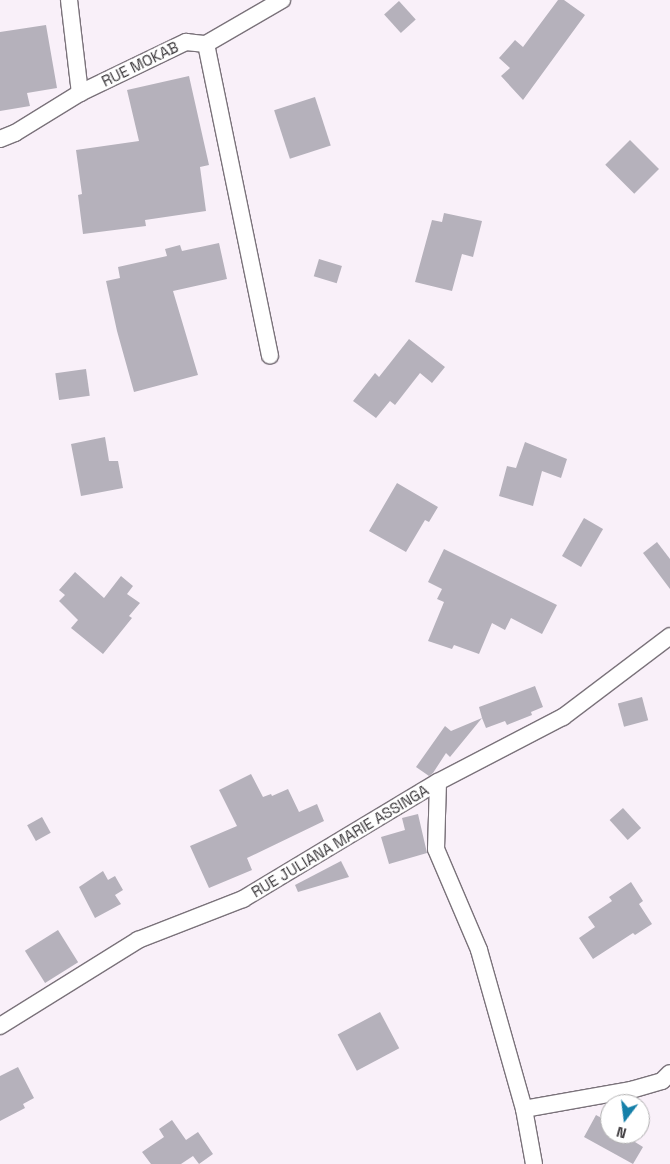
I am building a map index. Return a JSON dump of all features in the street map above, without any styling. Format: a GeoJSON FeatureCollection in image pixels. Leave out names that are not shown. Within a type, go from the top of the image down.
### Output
{"type":"FeatureCollection","features":[{"type":"Feature","properties":{"kind":"street"},"geometry":{"type":"LineString","coordinates":[[68,0],[80,93]]}},
{"type":"Feature","properties":{"kind":"street","name":"RUE MOKAB"},"geometry":{"type":"LineString","coordinates":[[0,139],[15,133],[80,93],[186,42],[206,44],[282,0]]}},
{"type":"Feature","properties":{"kind":"street"},"geometry":{"type":"LineString","coordinates":[[206,44],[270,356]]}},
{"type":"Feature","properties":{"kind":"street","name":"RUE JULIANA MARIE ASSINGA"},"geometry":{"type":"LineString","coordinates":[[0,1026],[138,940],[243,900],[438,782],[563,717],[670,636]]}},
{"type":"Feature","properties":{"kind":"street"},"geometry":{"type":"LineString","coordinates":[[438,782],[436,849],[479,950],[524,1109],[534,1164]]}},
{"type":"Feature","properties":{"kind":"street"},"geometry":{"type":"LineString","coordinates":[[524,1109],[631,1090],[662,1081],[670,1073]]}},
{"type":"Feature","properties":{"kind":"building"},"geometry":{"type":"Polygon","coordinates":[[[558,0],[564,0],[585,15],[523,100],[501,76],[510,68],[499,58],[515,40],[523,47],[558,0]]]}},
{"type":"Feature","properties":{"kind":"building"},"geometry":{"type":"Polygon","coordinates":[[[399,1],[416,20],[401,33],[384,14],[399,1]]]}},
{"type":"Feature","properties":{"kind":"building"},"geometry":{"type":"Polygon","coordinates":[[[46,25],[57,88],[27,93],[30,106],[0,111],[0,32],[46,25]]]}},
{"type":"Feature","properties":{"kind":"building"},"geometry":{"type":"Polygon","coordinates":[[[189,76],[209,165],[200,167],[206,211],[145,220],[146,226],[83,234],[78,195],[82,194],[76,150],[139,141],[127,90],[189,76]]]}},
{"type":"Feature","properties":{"kind":"building"},"geometry":{"type":"Polygon","coordinates":[[[315,97],[331,146],[290,159],[274,110],[315,97]]]}},
{"type":"Feature","properties":{"kind":"building"},"geometry":{"type":"Polygon","coordinates":[[[630,140],[659,169],[634,194],[605,165],[630,140]]]}},
{"type":"Feature","properties":{"kind":"building"},"geometry":{"type":"Polygon","coordinates":[[[444,213],[482,221],[473,257],[462,254],[452,291],[415,282],[432,220],[442,222],[444,213]]]}},
{"type":"Feature","properties":{"kind":"building"},"geometry":{"type":"Polygon","coordinates":[[[219,243],[227,279],[173,291],[198,375],[134,392],[117,331],[106,281],[120,278],[118,267],[167,256],[165,249],[180,245],[182,251],[219,243]]]}},
{"type":"Feature","properties":{"kind":"building"},"geometry":{"type":"Polygon","coordinates":[[[319,259],[342,266],[337,283],[314,276],[319,259]]]}},
{"type":"Feature","properties":{"kind":"building"},"geometry":{"type":"Polygon","coordinates":[[[409,339],[445,367],[432,383],[420,373],[395,405],[390,401],[376,418],[353,401],[375,373],[379,377],[409,339]]]}},
{"type":"Feature","properties":{"kind":"building"},"geometry":{"type":"Polygon","coordinates":[[[86,369],[90,396],[59,400],[55,373],[86,369]]]}},
{"type":"Feature","properties":{"kind":"building"},"geometry":{"type":"Polygon","coordinates":[[[105,437],[109,461],[118,461],[123,488],[81,496],[71,444],[105,437]]]}},
{"type":"Feature","properties":{"kind":"building"},"geometry":{"type":"Polygon","coordinates":[[[525,442],[567,459],[561,478],[542,471],[533,506],[499,496],[507,466],[516,468],[525,442]]]}},
{"type":"Feature","properties":{"kind":"building"},"geometry":{"type":"Polygon","coordinates":[[[397,483],[438,507],[429,522],[425,520],[406,552],[369,531],[397,483]]]}},
{"type":"Feature","properties":{"kind":"building"},"geometry":{"type":"Polygon","coordinates":[[[584,518],[603,529],[581,567],[562,556],[584,518]]]}},
{"type":"Feature","properties":{"kind":"building"},"geometry":{"type":"Polygon","coordinates":[[[657,542],[670,559],[670,589],[643,553],[657,542]]]}},
{"type":"Feature","properties":{"kind":"building"},"geometry":{"type":"Polygon","coordinates":[[[444,549],[557,605],[542,634],[511,618],[505,630],[492,623],[479,654],[454,645],[452,649],[428,641],[444,602],[437,599],[442,589],[428,582],[444,549]]]}},
{"type":"Feature","properties":{"kind":"building"},"geometry":{"type":"Polygon","coordinates":[[[75,572],[104,598],[121,576],[133,586],[127,594],[140,603],[129,616],[132,618],[103,654],[71,628],[78,620],[59,601],[65,595],[59,590],[75,572]]]}},
{"type":"Feature","properties":{"kind":"building"},"geometry":{"type":"Polygon","coordinates":[[[535,686],[543,707],[531,712],[532,715],[507,725],[505,721],[486,728],[479,707],[535,686]]]}},
{"type":"Feature","properties":{"kind":"building"},"geometry":{"type":"Polygon","coordinates":[[[642,697],[648,720],[624,727],[618,703],[642,697]]]}},
{"type":"Feature","properties":{"kind":"building"},"geometry":{"type":"Polygon","coordinates":[[[482,718],[450,757],[446,753],[429,776],[416,767],[445,726],[451,731],[482,718]]]}},
{"type":"Feature","properties":{"kind":"building"},"geometry":{"type":"Polygon","coordinates":[[[251,774],[263,797],[271,794],[272,796],[288,789],[299,812],[317,804],[324,821],[247,858],[252,870],[209,888],[190,846],[237,826],[219,790],[251,774]]]}},
{"type":"Feature","properties":{"kind":"building"},"geometry":{"type":"Polygon","coordinates":[[[623,808],[641,828],[628,840],[610,820],[623,808]]]}},
{"type":"Feature","properties":{"kind":"building"},"geometry":{"type":"Polygon","coordinates":[[[418,814],[427,853],[389,864],[381,837],[405,830],[402,818],[418,814]]]}},
{"type":"Feature","properties":{"kind":"building"},"geometry":{"type":"Polygon","coordinates":[[[42,817],[51,833],[36,841],[27,825],[42,817]]]}},
{"type":"Feature","properties":{"kind":"building"},"geometry":{"type":"Polygon","coordinates":[[[341,861],[349,877],[298,892],[295,885],[341,861]]]}},
{"type":"Feature","properties":{"kind":"building"},"geometry":{"type":"Polygon","coordinates":[[[103,871],[108,880],[115,876],[123,890],[115,895],[121,904],[95,918],[79,887],[103,871]]]}},
{"type":"Feature","properties":{"kind":"building"},"geometry":{"type":"Polygon","coordinates":[[[631,882],[643,901],[639,904],[652,924],[635,935],[633,933],[593,959],[579,938],[595,927],[588,917],[612,901],[609,897],[631,882]]]}},
{"type":"Feature","properties":{"kind":"building"},"geometry":{"type":"Polygon","coordinates":[[[58,930],[78,962],[45,983],[25,951],[58,930]]]}},
{"type":"Feature","properties":{"kind":"building"},"geometry":{"type":"Polygon","coordinates":[[[380,1012],[399,1048],[357,1071],[338,1035],[380,1012]]]}},
{"type":"Feature","properties":{"kind":"building"},"geometry":{"type":"Polygon","coordinates":[[[18,1067],[34,1098],[23,1104],[25,1108],[0,1121],[0,1076],[18,1067]]]}},
{"type":"Feature","properties":{"kind":"building"},"geometry":{"type":"Polygon","coordinates":[[[596,1115],[600,1117],[600,1144],[638,1144],[643,1147],[633,1164],[584,1137],[596,1115]]]}},
{"type":"Feature","properties":{"kind":"building"},"geometry":{"type":"Polygon","coordinates":[[[172,1120],[186,1140],[198,1132],[213,1154],[199,1164],[193,1156],[181,1164],[151,1164],[142,1152],[164,1137],[159,1129],[172,1120]]]}}]}
